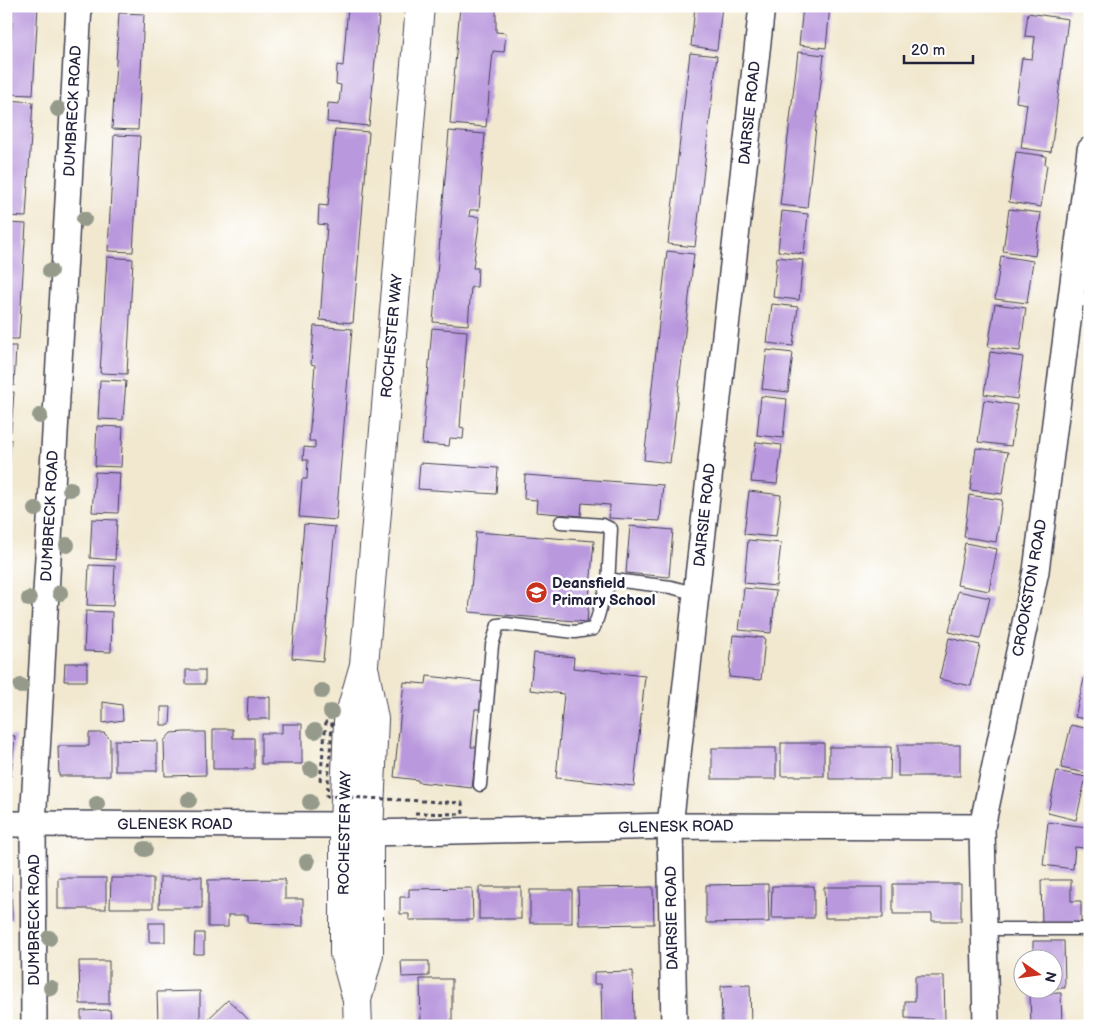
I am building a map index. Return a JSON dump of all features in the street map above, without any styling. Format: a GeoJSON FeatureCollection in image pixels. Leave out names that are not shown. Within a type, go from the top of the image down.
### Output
{"type":"FeatureCollection","features":[{"type":"Feature","properties":{"kind":"street","name":"DUMBRECK ROAD"},"geometry":{"type":"LineString","coordinates":[[34,1026],[33,824],[79,6]]}},
{"type":"Feature","properties":{"kind":"street","name":"ROCHESTER WAY"},"geometry":{"type":"LineString","coordinates":[[358,1013],[344,953],[344,825],[348,721],[364,665],[420,6]]}},
{"type":"Feature","properties":{"kind":"street","name":"DAIRSIE ROAD"},"geometry":{"type":"LineString","coordinates":[[674,1026],[670,826],[762,6]]}},
{"type":"Feature","properties":{"kind":"street","name":"CROOKSTON ROAD"},"geometry":{"type":"LineString","coordinates":[[986,1026],[982,827],[1036,571],[1080,300],[1089,159]]}},
{"type":"Feature","properties":{"kind":"street","name":"ROCHESTER WAY"},"geometry":{"type":"LineString","coordinates":[[358,1013],[369,954],[369,833],[374,719],[364,665]]}},
{"type":"Feature","properties":{"kind":"street","name":"GLENESK ROAD"},"geometry":{"type":"LineString","coordinates":[[6,824],[344,825]]}},
{"type":"Feature","properties":{"kind":"street","name":"GLENESK ROAD"},"geometry":{"type":"LineString","coordinates":[[369,833],[670,826],[982,827]]}},
{"type":"Feature","properties":{"kind":"lane"},"geometry":{"type":"LineString","coordinates":[[480,785],[492,645],[498,625],[506,624],[575,632],[593,629],[599,618],[608,585],[611,529],[603,524],[561,522]]}},
{"type":"Feature","properties":{"kind":"lane"},"geometry":{"type":"LineString","coordinates":[[608,585],[614,580],[671,586],[697,594]]}},
{"type":"Feature","properties":{"kind":"lane"},"geometry":{"type":"LineString","coordinates":[[984,930],[1090,928]]}},
{"type":"Feature","properties":{"kind":"path"},"geometry":{"type":"LineString","coordinates":[[320,781],[326,722],[332,724],[327,796],[462,803],[463,814],[414,814]]}},
{"type":"Feature","properties":{"kind":"building"},"geometry":{"type":"Polygon","coordinates":[[[13,6],[38,6],[33,95],[8,94],[13,6]]]}},
{"type":"Feature","properties":{"kind":"building"},"geometry":{"type":"Polygon","coordinates":[[[348,6],[380,6],[369,126],[327,122],[328,103],[339,104],[341,85],[336,84],[337,65],[343,66],[348,6]]]}},
{"type":"Feature","properties":{"kind":"building"},"geometry":{"type":"Polygon","coordinates":[[[460,6],[496,6],[496,32],[506,33],[504,52],[493,51],[486,127],[450,124],[460,6]]]}},
{"type":"Feature","properties":{"kind":"building"},"geometry":{"type":"Polygon","coordinates":[[[695,6],[722,6],[717,50],[691,46],[695,6]]]}},
{"type":"Feature","properties":{"kind":"building"},"geometry":{"type":"Polygon","coordinates":[[[803,6],[830,6],[826,48],[799,45],[803,6]]]}},
{"type":"Feature","properties":{"kind":"building"},"geometry":{"type":"Polygon","coordinates":[[[1039,6],[1069,6],[1069,12],[1039,6]]]}},
{"type":"Feature","properties":{"kind":"building"},"geometry":{"type":"Polygon","coordinates":[[[119,13],[144,14],[138,130],[112,129],[119,13]]]}},
{"type":"Feature","properties":{"kind":"building"},"geometry":{"type":"Polygon","coordinates":[[[1028,13],[1068,19],[1051,152],[1021,148],[1027,104],[1016,102],[1022,58],[1032,59],[1035,37],[1025,36],[1028,13]]]}},
{"type":"Feature","properties":{"kind":"building"},"geometry":{"type":"Polygon","coordinates":[[[798,52],[824,55],[807,208],[780,205],[798,52]]]}},
{"type":"Feature","properties":{"kind":"building"},"geometry":{"type":"Polygon","coordinates":[[[690,53],[717,56],[695,247],[668,244],[690,53]]]}},
{"type":"Feature","properties":{"kind":"building"},"geometry":{"type":"Polygon","coordinates":[[[8,100],[33,102],[26,217],[6,216],[8,100]]]}},
{"type":"Feature","properties":{"kind":"building"},"geometry":{"type":"Polygon","coordinates":[[[335,129],[369,132],[353,323],[320,320],[327,225],[318,224],[319,205],[328,206],[335,129]]]}},
{"type":"Feature","properties":{"kind":"building"},"geometry":{"type":"Polygon","coordinates":[[[449,131],[485,134],[479,210],[470,210],[469,216],[480,217],[473,268],[478,268],[477,287],[471,287],[468,325],[433,322],[449,131]]]}},
{"type":"Feature","properties":{"kind":"building"},"geometry":{"type":"Polygon","coordinates":[[[114,135],[140,136],[133,252],[108,251],[114,135]]]}},
{"type":"Feature","properties":{"kind":"building"},"geometry":{"type":"Polygon","coordinates":[[[1016,152],[1046,156],[1045,164],[1047,165],[1041,207],[1009,202],[1016,152]]]}},
{"type":"Feature","properties":{"kind":"building"},"geometry":{"type":"Polygon","coordinates":[[[1009,209],[1041,213],[1035,256],[1003,251],[1009,209]]]}},
{"type":"Feature","properties":{"kind":"building"},"geometry":{"type":"Polygon","coordinates":[[[782,211],[808,214],[804,254],[778,251],[782,211]]]}},
{"type":"Feature","properties":{"kind":"building"},"geometry":{"type":"Polygon","coordinates":[[[6,223],[26,224],[19,339],[6,339],[6,223]]]}},
{"type":"Feature","properties":{"kind":"building"},"geometry":{"type":"Polygon","coordinates":[[[667,251],[694,254],[670,463],[644,460],[667,251]]]}},
{"type":"Feature","properties":{"kind":"building"},"geometry":{"type":"Polygon","coordinates":[[[1001,256],[1033,261],[1027,303],[995,299],[1001,256]]]}},
{"type":"Feature","properties":{"kind":"building"},"geometry":{"type":"Polygon","coordinates":[[[107,257],[133,259],[127,374],[100,373],[107,257]]]}},
{"type":"Feature","properties":{"kind":"building"},"geometry":{"type":"Polygon","coordinates":[[[777,257],[803,260],[799,300],[773,297],[777,257]]]}},
{"type":"Feature","properties":{"kind":"building"},"geometry":{"type":"Polygon","coordinates":[[[772,304],[798,307],[793,346],[767,343],[772,304]]]}},
{"type":"Feature","properties":{"kind":"building"},"geometry":{"type":"Polygon","coordinates":[[[995,304],[1026,308],[1020,351],[988,347],[995,304]]]}},
{"type":"Feature","properties":{"kind":"building"},"geometry":{"type":"Polygon","coordinates":[[[314,326],[352,329],[336,520],[299,517],[302,479],[307,479],[308,460],[303,460],[304,447],[315,448],[315,441],[309,441],[315,365],[311,364],[314,326]]]}},
{"type":"Feature","properties":{"kind":"building"},"geometry":{"type":"Polygon","coordinates":[[[432,328],[467,331],[460,427],[464,428],[463,439],[450,438],[449,446],[422,444],[432,328]]]}},
{"type":"Feature","properties":{"kind":"building"},"geometry":{"type":"Polygon","coordinates":[[[6,346],[16,346],[14,386],[6,385],[6,346]]]}},
{"type":"Feature","properties":{"kind":"building"},"geometry":{"type":"Polygon","coordinates":[[[767,350],[793,353],[788,392],[762,389],[767,350]]]}},
{"type":"Feature","properties":{"kind":"building"},"geometry":{"type":"Polygon","coordinates":[[[990,352],[1023,357],[1017,399],[984,394],[990,352]]]}},
{"type":"Feature","properties":{"kind":"building"},"geometry":{"type":"Polygon","coordinates":[[[100,380],[126,381],[123,420],[98,419],[100,380]]]}},
{"type":"Feature","properties":{"kind":"building"},"geometry":{"type":"Polygon","coordinates":[[[6,392],[14,392],[11,432],[6,432],[6,392]]]}},
{"type":"Feature","properties":{"kind":"building"},"geometry":{"type":"Polygon","coordinates":[[[761,396],[787,399],[783,438],[757,435],[761,396]]]}},
{"type":"Feature","properties":{"kind":"building"},"geometry":{"type":"Polygon","coordinates":[[[984,400],[1017,405],[1011,446],[978,442],[984,400]]]}},
{"type":"Feature","properties":{"kind":"building"},"geometry":{"type":"Polygon","coordinates":[[[97,426],[123,427],[121,467],[95,466],[97,426]]]}},
{"type":"Feature","properties":{"kind":"building"},"geometry":{"type":"Polygon","coordinates":[[[6,438],[11,439],[9,478],[6,478],[6,438]]]}},
{"type":"Feature","properties":{"kind":"building"},"geometry":{"type":"Polygon","coordinates":[[[756,442],[782,445],[777,484],[751,482],[756,442]]]}},
{"type":"Feature","properties":{"kind":"building"},"geometry":{"type":"Polygon","coordinates":[[[976,448],[1008,452],[1002,494],[970,490],[976,448]]]}},
{"type":"Feature","properties":{"kind":"building"},"geometry":{"type":"Polygon","coordinates":[[[420,463],[498,468],[496,494],[418,489],[420,463]]]}},
{"type":"Feature","properties":{"kind":"building"},"geometry":{"type":"Polygon","coordinates":[[[95,472],[120,473],[118,513],[92,512],[95,472]]]}},
{"type":"Feature","properties":{"kind":"building"},"geometry":{"type":"Polygon","coordinates":[[[525,475],[663,485],[660,521],[609,518],[610,505],[582,503],[581,516],[536,512],[537,500],[524,499],[525,475]]]}},
{"type":"Feature","properties":{"kind":"building"},"geometry":{"type":"Polygon","coordinates":[[[749,491],[781,495],[776,537],[744,534],[749,491]]]}},
{"type":"Feature","properties":{"kind":"building"},"geometry":{"type":"Polygon","coordinates":[[[969,495],[1002,500],[996,542],[964,537],[969,495]]]}},
{"type":"Feature","properties":{"kind":"building"},"geometry":{"type":"Polygon","coordinates":[[[92,519],[117,520],[115,560],[90,558],[92,519]]]}},
{"type":"Feature","properties":{"kind":"building"},"geometry":{"type":"Polygon","coordinates":[[[304,524],[335,527],[323,661],[292,658],[304,524]]]}},
{"type":"Feature","properties":{"kind":"building"},"geometry":{"type":"Polygon","coordinates":[[[630,526],[673,530],[669,577],[626,573],[630,526]]]}},
{"type":"Feature","properties":{"kind":"building"},"geometry":{"type":"Polygon","coordinates":[[[476,532],[594,541],[587,622],[469,612],[476,532]]]}},
{"type":"Feature","properties":{"kind":"building"},"geometry":{"type":"Polygon","coordinates":[[[748,540],[781,543],[776,586],[744,583],[748,540]]]}},
{"type":"Feature","properties":{"kind":"building"},"geometry":{"type":"Polygon","coordinates":[[[965,543],[997,549],[989,591],[957,585],[965,543]]]}},
{"type":"Feature","properties":{"kind":"building"},"geometry":{"type":"Polygon","coordinates":[[[89,565],[115,566],[113,606],[87,605],[89,565]]]}},
{"type":"Feature","properties":{"kind":"building"},"geometry":{"type":"Polygon","coordinates":[[[744,588],[776,591],[771,633],[739,630],[744,588]]]}},
{"type":"Feature","properties":{"kind":"building"},"geometry":{"type":"Polygon","coordinates":[[[958,591],[990,598],[980,639],[949,632],[958,591]]]}},
{"type":"Feature","properties":{"kind":"building"},"geometry":{"type":"Polygon","coordinates":[[[86,611],[112,612],[111,652],[84,651],[86,611]]]}},
{"type":"Feature","properties":{"kind":"building"},"geometry":{"type":"Polygon","coordinates":[[[733,635],[765,638],[761,680],[729,677],[733,635]]]}},
{"type":"Feature","properties":{"kind":"building"},"geometry":{"type":"Polygon","coordinates":[[[949,638],[980,645],[971,686],[939,679],[949,638]]]}},
{"type":"Feature","properties":{"kind":"building"},"geometry":{"type":"Polygon","coordinates":[[[534,653],[574,657],[573,668],[645,676],[634,786],[556,778],[564,694],[530,690],[534,653]]]}},
{"type":"Feature","properties":{"kind":"building"},"geometry":{"type":"Polygon","coordinates":[[[65,663],[87,663],[87,681],[64,681],[65,663]]]}},
{"type":"Feature","properties":{"kind":"building"},"geometry":{"type":"Polygon","coordinates":[[[186,670],[205,670],[205,684],[186,684],[186,670]]]}},
{"type":"Feature","properties":{"kind":"building"},"geometry":{"type":"Polygon","coordinates":[[[1085,675],[1090,676],[1090,720],[1075,717],[1085,675]]]}},
{"type":"Feature","properties":{"kind":"building"},"geometry":{"type":"Polygon","coordinates":[[[427,676],[484,682],[481,709],[475,709],[471,747],[477,747],[472,788],[418,782],[418,780],[394,777],[404,682],[426,684],[427,676]]]}},
{"type":"Feature","properties":{"kind":"building"},"geometry":{"type":"Polygon","coordinates":[[[248,697],[270,697],[270,719],[247,719],[248,697]]]}},
{"type":"Feature","properties":{"kind":"building"},"geometry":{"type":"Polygon","coordinates":[[[103,702],[122,705],[123,720],[103,723],[103,702]]]}},
{"type":"Feature","properties":{"kind":"building"},"geometry":{"type":"Polygon","coordinates":[[[161,707],[171,707],[170,725],[161,725],[161,707]]]}},
{"type":"Feature","properties":{"kind":"building"},"geometry":{"type":"Polygon","coordinates":[[[282,724],[302,724],[302,764],[261,764],[261,733],[282,733],[282,724]]]}},
{"type":"Feature","properties":{"kind":"building"},"geometry":{"type":"Polygon","coordinates":[[[1071,725],[1090,729],[1090,774],[1061,768],[1071,725]]]}},
{"type":"Feature","properties":{"kind":"building"},"geometry":{"type":"Polygon","coordinates":[[[213,729],[233,729],[233,738],[254,738],[254,769],[213,769],[213,729]]]}},
{"type":"Feature","properties":{"kind":"building"},"geometry":{"type":"Polygon","coordinates":[[[205,732],[206,775],[165,776],[164,741],[171,733],[205,732]]]}},
{"type":"Feature","properties":{"kind":"building"},"geometry":{"type":"Polygon","coordinates":[[[89,733],[104,733],[110,739],[110,776],[59,776],[58,746],[89,746],[89,733]]]}},
{"type":"Feature","properties":{"kind":"building"},"geometry":{"type":"Polygon","coordinates":[[[6,735],[15,736],[11,776],[6,776],[6,735]]]}},
{"type":"Feature","properties":{"kind":"building"},"geometry":{"type":"Polygon","coordinates":[[[115,740],[157,741],[157,771],[115,771],[115,740]]]}},
{"type":"Feature","properties":{"kind":"building"},"geometry":{"type":"Polygon","coordinates":[[[781,743],[824,743],[824,776],[781,776],[781,743]]]}},
{"type":"Feature","properties":{"kind":"building"},"geometry":{"type":"Polygon","coordinates":[[[898,745],[960,745],[960,776],[898,776],[898,745]]]}},
{"type":"Feature","properties":{"kind":"building"},"geometry":{"type":"Polygon","coordinates":[[[829,747],[891,747],[890,779],[829,779],[829,747]]]}},
{"type":"Feature","properties":{"kind":"building"},"geometry":{"type":"Polygon","coordinates":[[[712,748],[776,748],[776,779],[712,779],[712,748]]]}},
{"type":"Feature","properties":{"kind":"building"},"geometry":{"type":"Polygon","coordinates":[[[1057,771],[1086,777],[1076,820],[1048,813],[1057,771]]]}},
{"type":"Feature","properties":{"kind":"building"},"geometry":{"type":"Polygon","coordinates":[[[1048,822],[1087,827],[1084,848],[1075,847],[1073,869],[1043,865],[1048,822]]]}},
{"type":"Feature","properties":{"kind":"building"},"geometry":{"type":"Polygon","coordinates":[[[6,874],[11,874],[12,920],[6,920],[6,874]]]}},
{"type":"Feature","properties":{"kind":"building"},"geometry":{"type":"Polygon","coordinates":[[[160,877],[202,877],[202,908],[159,908],[160,877]]]}},
{"type":"Feature","properties":{"kind":"building"},"geometry":{"type":"Polygon","coordinates":[[[58,878],[106,878],[106,909],[58,909],[58,878]]]}},
{"type":"Feature","properties":{"kind":"building"},"geometry":{"type":"Polygon","coordinates":[[[111,878],[153,878],[153,908],[110,908],[111,878]]]}},
{"type":"Feature","properties":{"kind":"building"},"geometry":{"type":"Polygon","coordinates":[[[285,879],[285,899],[303,899],[303,926],[248,923],[248,915],[228,915],[228,927],[208,927],[208,880],[285,879]]]}},
{"type":"Feature","properties":{"kind":"building"},"geometry":{"type":"Polygon","coordinates":[[[1041,880],[1071,880],[1071,901],[1081,901],[1081,923],[1042,924],[1041,880]]]}},
{"type":"Feature","properties":{"kind":"building"},"geometry":{"type":"Polygon","coordinates":[[[768,884],[769,922],[706,923],[706,885],[768,884]]]}},
{"type":"Feature","properties":{"kind":"building"},"geometry":{"type":"Polygon","coordinates":[[[893,884],[961,884],[961,921],[932,921],[932,914],[893,914],[893,884]]]}},
{"type":"Feature","properties":{"kind":"building"},"geometry":{"type":"Polygon","coordinates":[[[772,886],[814,886],[814,918],[771,918],[772,886]]]}},
{"type":"Feature","properties":{"kind":"building"},"geometry":{"type":"Polygon","coordinates":[[[479,887],[521,887],[521,919],[479,919],[479,887]]]}},
{"type":"Feature","properties":{"kind":"building"},"geometry":{"type":"Polygon","coordinates":[[[653,887],[654,924],[579,925],[578,888],[653,887]]]}},
{"type":"Feature","properties":{"kind":"building"},"geometry":{"type":"Polygon","coordinates":[[[824,887],[883,887],[883,918],[825,918],[824,887]]]}},
{"type":"Feature","properties":{"kind":"building"},"geometry":{"type":"Polygon","coordinates":[[[472,888],[473,920],[409,920],[409,914],[400,914],[400,897],[409,897],[409,889],[472,888]]]}},
{"type":"Feature","properties":{"kind":"building"},"geometry":{"type":"Polygon","coordinates":[[[530,890],[572,890],[572,923],[530,923],[530,890]]]}},
{"type":"Feature","properties":{"kind":"building"},"geometry":{"type":"Polygon","coordinates":[[[149,923],[165,923],[165,942],[149,942],[149,923]]]}},
{"type":"Feature","properties":{"kind":"building"},"geometry":{"type":"Polygon","coordinates":[[[195,933],[204,933],[204,954],[194,954],[195,933]]]}},
{"type":"Feature","properties":{"kind":"building"},"geometry":{"type":"Polygon","coordinates":[[[1033,941],[1064,941],[1065,988],[1064,950],[1033,950],[1033,941]]]}},
{"type":"Feature","properties":{"kind":"building"},"geometry":{"type":"Polygon","coordinates":[[[79,961],[109,961],[109,1004],[80,1004],[79,961]]]}},
{"type":"Feature","properties":{"kind":"building"},"geometry":{"type":"Polygon","coordinates":[[[401,961],[429,961],[429,976],[402,977],[401,961]]]}},
{"type":"Feature","properties":{"kind":"building"},"geometry":{"type":"Polygon","coordinates":[[[633,971],[634,1026],[602,1026],[601,984],[594,984],[594,972],[633,971]]]}},
{"type":"Feature","properties":{"kind":"building"},"geometry":{"type":"Polygon","coordinates":[[[915,976],[944,976],[945,1020],[905,1018],[905,1001],[915,1001],[915,976]]]}},
{"type":"Feature","properties":{"kind":"building"},"geometry":{"type":"Polygon","coordinates":[[[420,979],[452,979],[452,1026],[421,1026],[420,979]]]}},
{"type":"Feature","properties":{"kind":"building"},"geometry":{"type":"Polygon","coordinates":[[[750,985],[751,1026],[722,1026],[721,986],[750,985]]]}},
{"type":"Feature","properties":{"kind":"building"},"geometry":{"type":"Polygon","coordinates":[[[200,991],[200,1022],[158,1023],[157,992],[200,991]]]}},
{"type":"Feature","properties":{"kind":"building"},"geometry":{"type":"Polygon","coordinates":[[[228,1000],[254,1026],[211,1026],[206,1021],[228,1000]]]}},
{"type":"Feature","properties":{"kind":"building"},"geometry":{"type":"Polygon","coordinates":[[[1030,1000],[1061,1000],[1062,1026],[1031,1026],[1030,1000]]]}},
{"type":"Feature","properties":{"kind":"building"},"geometry":{"type":"Polygon","coordinates":[[[110,1010],[111,1026],[81,1026],[81,1011],[110,1010]]]}},
{"type":"Feature","properties":{"kind":"place","name":"Deansfield Primary School"},"geometry":{"type":"Point","coordinates":[536,592]}}]}
